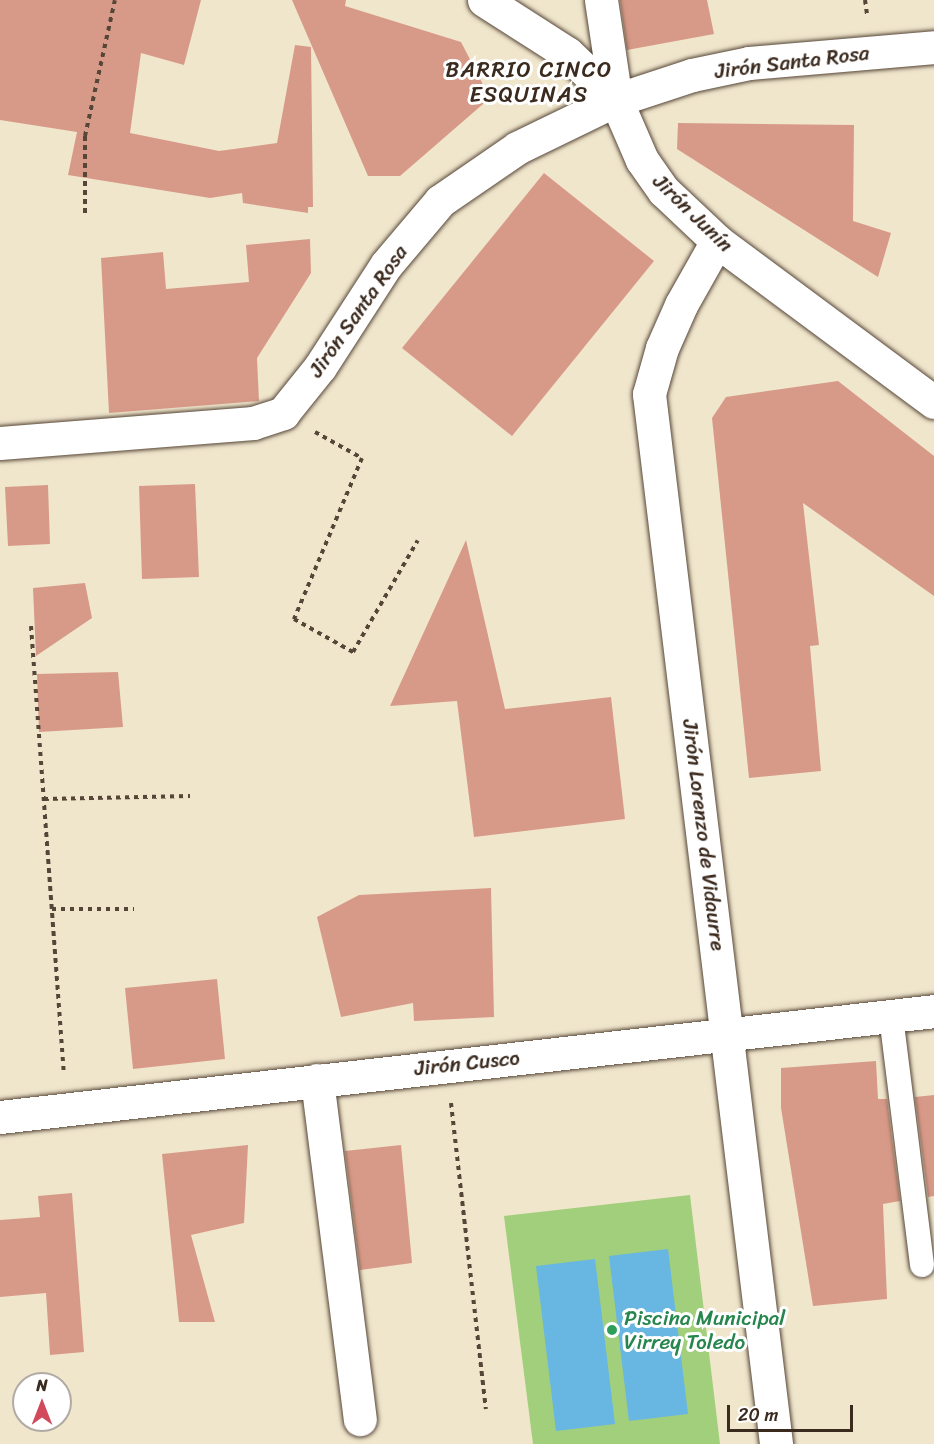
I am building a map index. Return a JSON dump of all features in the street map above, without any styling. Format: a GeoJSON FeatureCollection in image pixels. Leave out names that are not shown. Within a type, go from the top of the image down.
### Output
{"type":"FeatureCollection","features":[{"type":"Feature","properties":{"kind":"street","name":"Jirón Junín"},"geometry":{"type":"LineString","coordinates":[[484,0],[567,53],[616,99],[642,160],[664,191],[717,241],[934,402]]}},
{"type":"Feature","properties":{"kind":"street"},"geometry":{"type":"LineString","coordinates":[[601,0],[616,99]]}},
{"type":"Feature","properties":{"kind":"street","name":"Jirón Santa Rosa"},"geometry":{"type":"LineString","coordinates":[[283,413],[320,367],[386,265],[440,201],[517,148],[616,99],[749,63],[934,47]]}},
{"type":"Feature","properties":{"kind":"street","name":"Jirón Lorenzo de Vidaurre"},"geometry":{"type":"LineString","coordinates":[[717,241],[681,305],[662,348],[649,394],[776,1444]]}},
{"type":"Feature","properties":{"kind":"street"},"geometry":{"type":"LineString","coordinates":[[0,443],[253,423],[283,413]]}},
{"type":"Feature","properties":{"kind":"street","name":"Jirón Cusco"},"geometry":{"type":"LineString","coordinates":[[0,1117],[934,1011]]}},
{"type":"Feature","properties":{"kind":"street"},"geometry":{"type":"LineString","coordinates":[[318,1080],[360,1419]]}},
{"type":"Feature","properties":{"kind":"lane"},"geometry":{"type":"LineString","coordinates":[[891,1016],[922,1264]]}},
{"type":"Feature","properties":{"kind":"path"},"geometry":{"type":"LineString","coordinates":[[85,213],[85,136],[115,0]]}},
{"type":"Feature","properties":{"kind":"path"},"geometry":{"type":"LineString","coordinates":[[283,413],[362,458],[294,619],[353,652],[418,540]]}},
{"type":"Feature","properties":{"kind":"path"},"geometry":{"type":"LineString","coordinates":[[31,626],[67,1109]]}},
{"type":"Feature","properties":{"kind":"path"},"geometry":{"type":"LineString","coordinates":[[44,799],[190,796]]}},
{"type":"Feature","properties":{"kind":"path"},"geometry":{"type":"LineString","coordinates":[[52,909],[134,909]]}},
{"type":"Feature","properties":{"kind":"path"},"geometry":{"type":"LineString","coordinates":[[447,1066],[486,1409]]}},
{"type":"Feature","properties":{"kind":"green space","name":"Piscina Municipal Virrey Toledo"},"geometry":{"type":"Polygon","coordinates":[[[690,1195],[720,1444],[533,1444],[504,1216],[690,1195]]]}},
{"type":"Feature","properties":{"kind":"water"},"geometry":{"type":"Polygon","coordinates":[[[668,1249],[688,1414],[629,1421],[609,1256],[668,1249]]]}},
{"type":"Feature","properties":{"kind":"water"},"geometry":{"type":"Polygon","coordinates":[[[595,1259],[615,1424],[556,1431],[536,1266],[595,1259]]]}},
{"type":"Feature","properties":{"kind":"building"},"geometry":{"type":"Polygon","coordinates":[[[0,0],[201,0],[184,65],[141,53],[130,133],[219,151],[277,143],[295,45],[311,47],[313,207],[308,207],[308,213],[243,203],[242,193],[210,198],[68,175],[77,132],[0,120],[0,0]]]}},
{"type":"Feature","properties":{"kind":"building"},"geometry":{"type":"Polygon","coordinates":[[[292,0],[346,0],[345,6],[461,42],[490,98],[400,176],[368,176],[292,0]]]}},
{"type":"Feature","properties":{"kind":"building"},"geometry":{"type":"Polygon","coordinates":[[[620,0],[707,0],[714,34],[627,50],[620,0]]]}},
{"type":"Feature","properties":{"kind":"building"},"geometry":{"type":"Polygon","coordinates":[[[678,123],[854,125],[853,221],[891,233],[878,277],[677,149],[678,123]]]}},
{"type":"Feature","properties":{"kind":"building"},"geometry":{"type":"Polygon","coordinates":[[[544,173],[654,261],[512,436],[402,348],[544,173]]]}},
{"type":"Feature","properties":{"kind":"building"},"geometry":{"type":"Polygon","coordinates":[[[310,239],[311,273],[257,358],[259,401],[109,413],[101,258],[163,252],[166,289],[249,282],[246,245],[310,239]]]}},
{"type":"Feature","properties":{"kind":"building"},"geometry":{"type":"Polygon","coordinates":[[[838,381],[934,456],[934,596],[803,503],[819,645],[810,646],[821,771],[749,778],[712,418],[726,397],[838,381]]]}},
{"type":"Feature","properties":{"kind":"building"},"geometry":{"type":"Polygon","coordinates":[[[195,484],[199,577],[142,579],[139,486],[195,484]]]}},
{"type":"Feature","properties":{"kind":"building"},"geometry":{"type":"Polygon","coordinates":[[[48,485],[50,544],[8,546],[5,487],[48,485]]]}},
{"type":"Feature","properties":{"kind":"building"},"geometry":{"type":"Polygon","coordinates":[[[466,540],[505,709],[611,697],[625,819],[474,837],[457,701],[390,706],[466,540]]]}},
{"type":"Feature","properties":{"kind":"building"},"geometry":{"type":"Polygon","coordinates":[[[85,583],[92,618],[36,656],[33,588],[85,583]]]}},
{"type":"Feature","properties":{"kind":"building"},"geometry":{"type":"Polygon","coordinates":[[[118,672],[123,727],[39,732],[37,674],[118,672]]]}},
{"type":"Feature","properties":{"kind":"building"},"geometry":{"type":"Polygon","coordinates":[[[491,888],[494,1017],[414,1021],[413,1003],[341,1017],[317,917],[359,895],[491,888]]]}},
{"type":"Feature","properties":{"kind":"building"},"geometry":{"type":"Polygon","coordinates":[[[217,979],[225,1059],[133,1069],[125,988],[217,979]]]}},
{"type":"Feature","properties":{"kind":"building"},"geometry":{"type":"Polygon","coordinates":[[[876,1061],[878,1099],[887,1099],[900,1201],[883,1204],[887,1299],[813,1306],[781,1108],[781,1068],[876,1061]]]}},
{"type":"Feature","properties":{"kind":"building"},"geometry":{"type":"Polygon","coordinates":[[[934,1095],[934,1196],[928,1197],[915,1097],[934,1095]]]}},
{"type":"Feature","properties":{"kind":"building"},"geometry":{"type":"Polygon","coordinates":[[[248,1145],[244,1223],[191,1235],[215,1322],[179,1322],[162,1154],[248,1145]]]}},
{"type":"Feature","properties":{"kind":"building"},"geometry":{"type":"Polygon","coordinates":[[[401,1145],[412,1263],[360,1270],[345,1151],[401,1145]]]}},
{"type":"Feature","properties":{"kind":"building"},"geometry":{"type":"Polygon","coordinates":[[[72,1193],[84,1352],[50,1355],[46,1293],[0,1297],[0,1220],[40,1217],[38,1196],[72,1193]]]}},
{"type":"Feature","properties":{"kind":"place","name":"Piscina Municipal Virrey Toledo"},"geometry":{"type":"Point","coordinates":[612,1330]}},
{"type":"Feature","properties":{"kind":"district","name":"BARRIO CINCO ESQUINAS"},"geometry":{"type":"Point","coordinates":[529,82]}}]}
